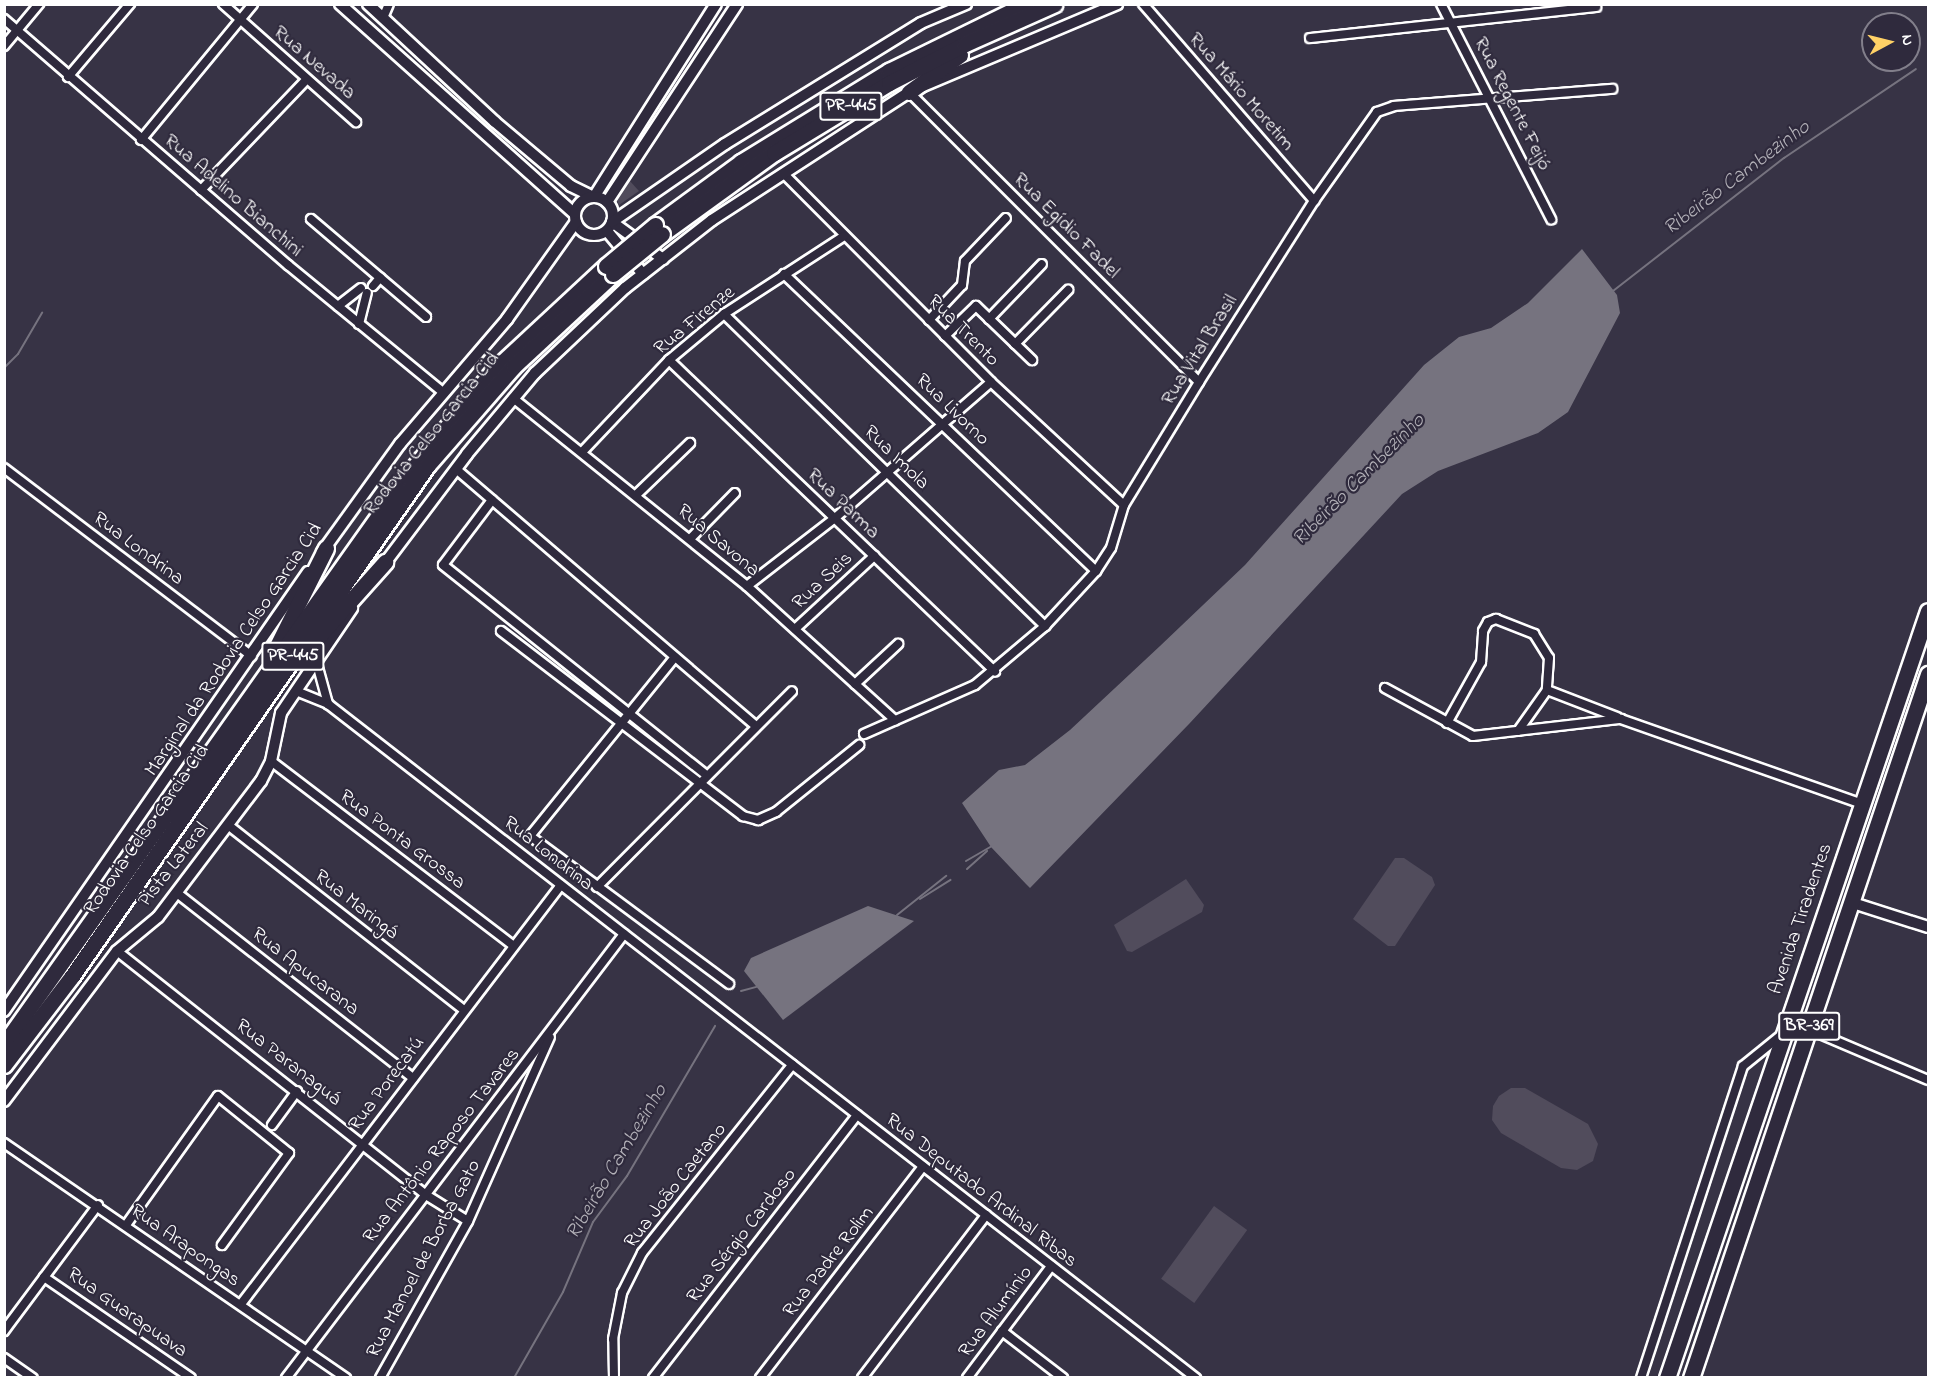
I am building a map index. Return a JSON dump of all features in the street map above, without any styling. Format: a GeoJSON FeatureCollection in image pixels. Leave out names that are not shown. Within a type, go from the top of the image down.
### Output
{"type":"FeatureCollection","features":[{"type":"Feature","properties":{"kind":"highway","name":"Rodovia Celso Garcia Cid"},"geometry":{"type":"LineString","coordinates":[[4,1065],[72,976],[368,527],[441,432],[523,340],[741,162],[928,49],[1026,4]]}},
{"type":"Feature","properties":{"kind":"highway","name":"Rodovia Celso Garcia Cid"},"geometry":{"type":"LineString","coordinates":[[658,229],[774,153],[889,83],[999,28],[1055,4]]}},
{"type":"Feature","properties":{"kind":"highway"},"geometry":{"type":"LineString","coordinates":[[909,92],[999,28]]}},
{"type":"Feature","properties":{"kind":"highway"},"geometry":{"type":"LineString","coordinates":[[259,695],[326,548]]}},
{"type":"Feature","properties":{"kind":"highway"},"geometry":{"type":"LineString","coordinates":[[259,695],[385,562]]}},
{"type":"Feature","properties":{"kind":"highway","name":"Avenida Tiradentes"},"geometry":{"type":"LineString","coordinates":[[1667,1377],[1929,611]]}},
{"type":"Feature","properties":{"kind":"highway","name":"BR-369"},"geometry":{"type":"LineString","coordinates":[[1691,1377],[1929,674]]}},
{"type":"Feature","properties":{"kind":"highway","name":"Rodovia Celso Garcia Cid"},"geometry":{"type":"LineString","coordinates":[[4,1044],[259,695]]}},
{"type":"Feature","properties":{"kind":"street"},"geometry":{"type":"LineString","coordinates":[[4,46],[39,4]]}},
{"type":"Feature","properties":{"kind":"street"},"geometry":{"type":"LineString","coordinates":[[68,77],[130,4]]}},
{"type":"Feature","properties":{"kind":"street","name":"Rua Nevada"},"geometry":{"type":"LineString","coordinates":[[223,4],[356,122]]}},
{"type":"Feature","properties":{"kind":"street"},"geometry":{"type":"LineString","coordinates":[[141,140],[253,4]]}},
{"type":"Feature","properties":{"kind":"street"},"geometry":{"type":"LineString","coordinates":[[340,4],[575,218],[587,234],[609,226],[725,144],[921,23],[966,4]]}},
{"type":"Feature","properties":{"kind":"street"},"geometry":{"type":"LineString","coordinates":[[368,4],[495,122],[571,186],[607,202]]}},
{"type":"Feature","properties":{"kind":"street"},"geometry":{"type":"LineString","coordinates":[[383,18],[389,4]]}},
{"type":"Feature","properties":{"kind":"street"},"geometry":{"type":"LineString","coordinates":[[575,218],[581,202],[594,197],[716,4]]}},
{"type":"Feature","properties":{"kind":"street"},"geometry":{"type":"LineString","coordinates":[[643,274],[609,226],[607,202],[737,4]]}},
{"type":"Feature","properties":{"kind":"street"},"geometry":{"type":"LineString","coordinates":[[296,691],[385,562],[513,398],[535,373],[643,274],[712,220],[909,92],[1117,4]]}},
{"type":"Feature","properties":{"kind":"street","name":"Rua Mário Moretim"},"geometry":{"type":"LineString","coordinates":[[1143,4],[1314,201]]}},
{"type":"Feature","properties":{"kind":"street","name":"Rua Regente Feijó"},"geometry":{"type":"LineString","coordinates":[[1441,4],[1493,100],[1551,219]]}},
{"type":"Feature","properties":{"kind":"street"},"geometry":{"type":"LineString","coordinates":[[1310,38],[1596,7]]}},
{"type":"Feature","properties":{"kind":"street","name":"Rua Adelino Bianchini"},"geometry":{"type":"LineString","coordinates":[[4,19],[141,140],[444,393]]}},
{"type":"Feature","properties":{"kind":"street"},"geometry":{"type":"LineString","coordinates":[[201,190],[307,79]]}},
{"type":"Feature","properties":{"kind":"street","name":"Rua Vital Brasil"},"geometry":{"type":"LineString","coordinates":[[864,734],[975,685],[995,671],[1045,626],[1096,571],[1111,548],[1124,505],[1199,382],[1314,201],[1377,112],[1394,106],[1612,89]]}},
{"type":"Feature","properties":{"kind":"street","name":"Rua Egídio Fadel"},"geometry":{"type":"LineString","coordinates":[[909,92],[1199,382]]}},
{"type":"Feature","properties":{"kind":"street"},"geometry":{"type":"LineString","coordinates":[[468,121],[474,114],[495,122]]}},
{"type":"Feature","properties":{"kind":"street","name":"Rua Trento"},"geometry":{"type":"LineString","coordinates":[[784,174],[991,382],[1124,505]]}},
{"type":"Feature","properties":{"kind":"street","name":"Marginal da Rodovia Celso Garcia Cid"},"geometry":{"type":"LineString","coordinates":[[4,1011],[400,444],[507,319],[575,218]]}},
{"type":"Feature","properties":{"kind":"street"},"geometry":{"type":"LineString","coordinates":[[929,320],[962,285],[965,261],[1005,218]]}},
{"type":"Feature","properties":{"kind":"street"},"geometry":{"type":"LineString","coordinates":[[311,219],[426,317]]}},
{"type":"Feature","properties":{"kind":"street"},"geometry":{"type":"LineString","coordinates":[[609,226],[663,259]]}},
{"type":"Feature","properties":{"kind":"street","name":"Rua Firenze"},"geometry":{"type":"LineString","coordinates":[[583,451],[669,360],[724,314],[844,236]]}},
{"type":"Feature","properties":{"kind":"street"},"geometry":{"type":"LineString","coordinates":[[989,319],[1042,264]]}},
{"type":"Feature","properties":{"kind":"street","name":"Rua Livorno"},"geometry":{"type":"LineString","coordinates":[[784,274],[1096,571]]}},
{"type":"Feature","properties":{"kind":"street"},"geometry":{"type":"LineString","coordinates":[[370,284],[377,275]]}},
{"type":"Feature","properties":{"kind":"street"},"geometry":{"type":"LineString","coordinates":[[338,306],[364,290],[359,324]]}},
{"type":"Feature","properties":{"kind":"street"},"geometry":{"type":"LineString","coordinates":[[1015,344],[1068,290]]}},
{"type":"Feature","properties":{"kind":"street"},"geometry":{"type":"LineString","coordinates":[[945,336],[976,306],[1032,360]]}},
{"type":"Feature","properties":{"kind":"street","name":"Rua Imola"},"geometry":{"type":"LineString","coordinates":[[724,314],[1045,626]]}},
{"type":"Feature","properties":{"kind":"street","name":"Rua Parma"},"geometry":{"type":"LineString","coordinates":[[669,360],[995,671]]}},
{"type":"Feature","properties":{"kind":"street"},"geometry":{"type":"LineString","coordinates":[[747,586],[835,518],[991,382]]}},
{"type":"Feature","properties":{"kind":"street","name":"Rua Savona"},"geometry":{"type":"LineString","coordinates":[[513,398],[583,451],[747,586],[895,720]]}},
{"type":"Feature","properties":{"kind":"street"},"geometry":{"type":"LineString","coordinates":[[636,495],[690,442]]}},
{"type":"Feature","properties":{"kind":"street","name":"Rua Londrina"},"geometry":{"type":"LineString","coordinates":[[4,468],[252,656]]}},
{"type":"Feature","properties":{"kind":"street"},"geometry":{"type":"LineString","coordinates":[[456,469],[755,725]]}},
{"type":"Feature","properties":{"kind":"street"},"geometry":{"type":"LineString","coordinates":[[690,539],[735,494]]}},
{"type":"Feature","properties":{"kind":"street"},"geometry":{"type":"LineString","coordinates":[[492,500],[443,565],[706,775]]}},
{"type":"Feature","properties":{"kind":"street","name":"Rua Seis"},"geometry":{"type":"LineString","coordinates":[[795,629],[874,556]]}},
{"type":"Feature","properties":{"kind":"street"},"geometry":{"type":"LineString","coordinates":[[1447,723],[1481,662],[1483,631],[1488,622],[1496,619],[1534,634],[1545,646],[1551,673],[1547,690],[1518,731]]}},
{"type":"Feature","properties":{"kind":"street"},"geometry":{"type":"LineString","coordinates":[[501,631],[620,725],[743,816],[758,820],[776,812],[859,745]]}},
{"type":"Feature","properties":{"kind":"street"},"geometry":{"type":"LineString","coordinates":[[855,684],[898,644]]}},
{"type":"Feature","properties":{"kind":"street"},"geometry":{"type":"LineString","coordinates":[[675,657],[530,836],[729,984]]}},
{"type":"Feature","properties":{"kind":"street"},"geometry":{"type":"LineString","coordinates":[[316,660],[328,704]]}},
{"type":"Feature","properties":{"kind":"street"},"geometry":{"type":"LineString","coordinates":[[1385,688],[1473,736],[1621,719]]}},
{"type":"Feature","properties":{"kind":"street"},"geometry":{"type":"LineString","coordinates":[[1547,690],[1621,719],[1863,804]]}},
{"type":"Feature","properties":{"kind":"street","name":"Rua Londrina"},"geometry":{"type":"LineString","coordinates":[[296,691],[328,704],[747,1030]]}},
{"type":"Feature","properties":{"kind":"street","name":"Pista Lateral"},"geometry":{"type":"LineString","coordinates":[[4,1101],[117,951],[158,917],[228,825],[271,761],[281,713],[296,691]]}},
{"type":"Feature","properties":{"kind":"street"},"geometry":{"type":"LineString","coordinates":[[597,887],[755,725],[792,691]]}},
{"type":"Feature","properties":{"kind":"street","name":"Rua Ponta Grossa"},"geometry":{"type":"LineString","coordinates":[[271,761],[514,946]]}},
{"type":"Feature","properties":{"kind":"street","name":"Rua Maringá"},"geometry":{"type":"LineString","coordinates":[[228,825],[465,1010]]}},
{"type":"Feature","properties":{"kind":"street","name":"Rua Porecatú"},"geometry":{"type":"LineString","coordinates":[[241,1304],[561,885]]}},
{"type":"Feature","properties":{"kind":"street","name":"Rua Apucarana"},"geometry":{"type":"LineString","coordinates":[[177,893],[413,1078]]}},
{"type":"Feature","properties":{"kind":"street"},"geometry":{"type":"LineString","coordinates":[[1853,903],[1929,927]]}},
{"type":"Feature","properties":{"kind":"street","name":"Rua Antônio Raposo Tavares"},"geometry":{"type":"LineString","coordinates":[[286,1377],[305,1349],[624,934]]}},
{"type":"Feature","properties":{"kind":"street","name":"Rua Paranaguá"},"geometry":{"type":"LineString","coordinates":[[117,951],[426,1194],[468,1221]]}},
{"type":"Feature","properties":{"kind":"street","name":"Rua Manoel de Borba Gato"},"geometry":{"type":"LineString","coordinates":[[380,1377],[468,1221],[556,1025]]}},
{"type":"Feature","properties":{"kind":"street"},"geometry":{"type":"LineString","coordinates":[[1808,1029],[1929,1080]]}},
{"type":"Feature","properties":{"kind":"street","name":"Rua Deputado Ardinal Ribas"},"geometry":{"type":"LineString","coordinates":[[747,1030],[1196,1377]]}},
{"type":"Feature","properties":{"kind":"street"},"geometry":{"type":"LineString","coordinates":[[1641,1377],[1743,1066],[1784,1033]]}},
{"type":"Feature","properties":{"kind":"street","name":"Rua João Caetano"},"geometry":{"type":"LineString","coordinates":[[614,1377],[613,1339],[622,1293],[642,1252],[792,1065]]}},
{"type":"Feature","properties":{"kind":"street"},"geometry":{"type":"LineString","coordinates":[[272,1125],[297,1091]]}},
{"type":"Feature","properties":{"kind":"street"},"geometry":{"type":"LineString","coordinates":[[126,1225],[218,1096],[289,1153],[222,1245]]}},
{"type":"Feature","properties":{"kind":"street","name":"Rua Sérgio Cardoso"},"geometry":{"type":"LineString","coordinates":[[653,1377],[858,1115]]}},
{"type":"Feature","properties":{"kind":"street","name":"Rua Arapongas"},"geometry":{"type":"LineString","coordinates":[[4,1143],[98,1205],[346,1377]]}},
{"type":"Feature","properties":{"kind":"street","name":"Rua Padre Rolim"},"geometry":{"type":"LineString","coordinates":[[760,1377],[923,1166]]}},
{"type":"Feature","properties":{"kind":"street"},"geometry":{"type":"LineString","coordinates":[[4,1331],[98,1205]]}},
{"type":"Feature","properties":{"kind":"street"},"geometry":{"type":"LineString","coordinates":[[862,1377],[986,1215]]}},
{"type":"Feature","properties":{"kind":"street","name":"Rua Alumínio"},"geometry":{"type":"LineString","coordinates":[[967,1377],[1052,1266]]}},
{"type":"Feature","properties":{"kind":"street","name":"Rua Guarapuava"},"geometry":{"type":"LineString","coordinates":[[44,1276],[191,1377]]}},
{"type":"Feature","properties":{"kind":"street"},"geometry":{"type":"LineString","coordinates":[[1002,1331],[1063,1377]]}},
{"type":"Feature","properties":{"kind":"street"},"geometry":{"type":"LineString","coordinates":[[4,1358],[33,1377]]}},
{"type":"Feature","properties":{"kind":"shaded area"},"geometry":{"type":"Polygon","coordinates":[[[629,180],[639,191],[619,205],[615,196],[629,180]]]}},
{"type":"Feature","properties":{"kind":"shaded area"},"geometry":{"type":"Polygon","coordinates":[[[1395,858],[1404,858],[1432,877],[1435,885],[1395,946],[1388,946],[1353,919],[1395,858]]]}},
{"type":"Feature","properties":{"kind":"shaded area"},"geometry":{"type":"Polygon","coordinates":[[[1186,879],[1204,905],[1202,912],[1132,952],[1127,951],[1114,925],[1186,879]]]}},
{"type":"Feature","properties":{"kind":"shaded area"},"geometry":{"type":"Polygon","coordinates":[[[1511,1088],[1525,1088],[1588,1124],[1598,1144],[1593,1161],[1577,1170],[1561,1168],[1501,1133],[1492,1120],[1493,1106],[1499,1096],[1511,1088]]]}},
{"type":"Feature","properties":{"kind":"shaded area"},"geometry":{"type":"Polygon","coordinates":[[[1214,1206],[1247,1230],[1194,1303],[1161,1279],[1214,1206]]]}},
{"type":"Feature","properties":{"kind":"water"},"geometry":{"type":"Polygon","coordinates":[[[1582,249],[1617,295],[1620,313],[1568,412],[1538,433],[1438,471],[1402,494],[1189,724],[1030,888],[991,847],[962,803],[999,770],[1025,765],[1070,730],[1160,646],[1245,565],[1424,365],[1459,337],[1491,328],[1528,303],[1582,249]]]}},
{"type":"Feature","properties":{"kind":"water"},"geometry":{"type":"Polygon","coordinates":[[[868,906],[914,921],[783,1020],[744,971],[751,958],[868,906]]]}},
{"type":"Feature","properties":{"kind":"waterway","name":"Ribeirão Cambezinho"},"geometry":{"type":"LineString","coordinates":[[1613,291],[1784,158],[1912,72]]}},
{"type":"Feature","properties":{"kind":"waterway"},"geometry":{"type":"LineString","coordinates":[[4,368],[18,354],[42,313]]}},
{"type":"Feature","properties":{"kind":"waterway","name":"Ribeirão Cambezinho"},"geometry":{"type":"LineString","coordinates":[[966,861],[992,846]]}},
{"type":"Feature","properties":{"kind":"waterway"},"geometry":{"type":"LineString","coordinates":[[967,869],[987,851]]}},
{"type":"Feature","properties":{"kind":"waterway","name":"Ribeirão Cambezinho"},"geometry":{"type":"LineString","coordinates":[[897,915],[946,876]]}},
{"type":"Feature","properties":{"kind":"waterway"},"geometry":{"type":"LineString","coordinates":[[920,899],[951,880]]}},
{"type":"Feature","properties":{"kind":"waterway","name":"Ribeirão Cambezinho"},"geometry":{"type":"LineString","coordinates":[[741,991],[756,987]]}},
{"type":"Feature","properties":{"kind":"waterway","name":"Ribeirão Cambezinho"},"geometry":{"type":"LineString","coordinates":[[514,1378],[563,1292],[593,1222],[627,1176],[715,1026]]}},
{"type":"Feature","properties":{"kind":"tunnel"},"geometry":{"type":"LineString","coordinates":[[361,288],[368,281]]}}]}
